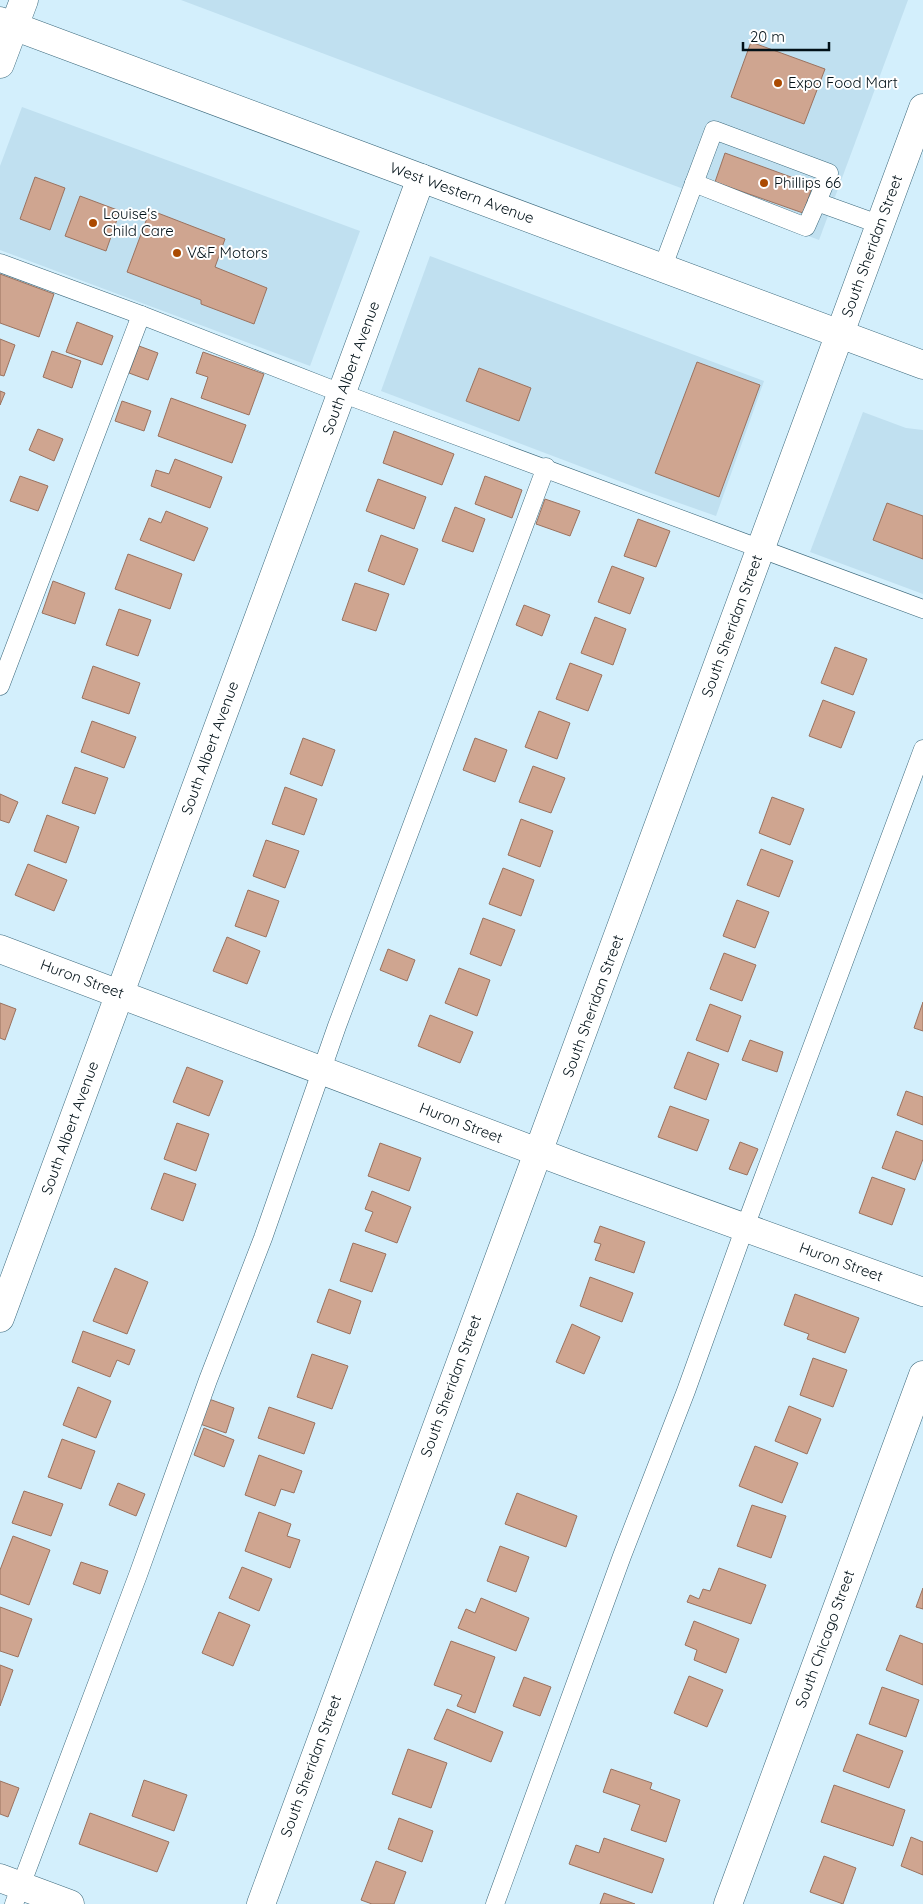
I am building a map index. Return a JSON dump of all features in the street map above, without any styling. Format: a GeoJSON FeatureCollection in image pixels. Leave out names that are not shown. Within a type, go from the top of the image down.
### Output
{"type":"FeatureCollection","features":[{"type":"Feature","properties":{"kind":"street"},"geometry":{"type":"LineString","coordinates":[[0,64],[7,24],[24,0]]}},
{"type":"Feature","properties":{"kind":"street","name":"West Western Avenue"},"geometry":{"type":"LineString","coordinates":[[7,24],[923,365]]}},
{"type":"Feature","properties":{"kind":"street","name":"South Sheridan Street"},"geometry":{"type":"LineString","coordinates":[[261,1904],[923,108]]}},
{"type":"Feature","properties":{"kind":"street","name":"South Albert Avenue"},"geometry":{"type":"LineString","coordinates":[[0,1318],[421,178]]}},
{"type":"Feature","properties":{"kind":"street","name":"Huron Street"},"geometry":{"type":"LineString","coordinates":[[0,949],[539,1152],[923,1292]]}},
{"type":"Feature","properties":{"kind":"street","name":"South Chicago Street"},"geometry":{"type":"LineString","coordinates":[[728,1904],[923,1375]]}},
{"type":"Feature","properties":{"kind":"street"},"geometry":{"type":"LineString","coordinates":[[12,1889],[70,1904]]}},
{"type":"Feature","properties":{"kind":"lane"},"geometry":{"type":"LineString","coordinates":[[662,269],[694,183],[714,130],[829,173],[806,227],[694,183]]}},
{"type":"Feature","properties":{"kind":"lane"},"geometry":{"type":"LineString","coordinates":[[817,202],[881,224]]}},
{"type":"Feature","properties":{"kind":"lane"},"geometry":{"type":"LineString","coordinates":[[0,263],[923,609]]}},
{"type":"Feature","properties":{"kind":"lane"},"geometry":{"type":"LineString","coordinates":[[0,686],[140,315]]}},
{"type":"Feature","properties":{"kind":"lane"},"geometry":{"type":"LineString","coordinates":[[12,1889],[138,1575],[208,1380],[263,1238],[337,1026],[546,467]]}},
{"type":"Feature","properties":{"kind":"lane"},"geometry":{"type":"LineString","coordinates":[[495,1904],[622,1556],[686,1390],[923,749]]}},
{"type":"Feature","properties":{"kind":"shaded area"},"geometry":{"type":"Polygon","coordinates":[[[181,0],[908,0],[819,240],[181,0]]]}},
{"type":"Feature","properties":{"kind":"shaded area"},"geometry":{"type":"Polygon","coordinates":[[[22,107],[360,231],[310,366],[0,250],[0,166],[22,107]]]}},
{"type":"Feature","properties":{"kind":"shaded area"},"geometry":{"type":"Polygon","coordinates":[[[430,256],[764,381],[716,516],[381,391],[430,256]]]}},
{"type":"Feature","properties":{"kind":"shaded area"},"geometry":{"type":"Polygon","coordinates":[[[863,412],[906,428],[923,430],[923,594],[810,552],[863,412]]]}},
{"type":"Feature","properties":{"kind":"building","name":"Expo Food Mart"},"geometry":{"type":"Polygon","coordinates":[[[751,42],[825,69],[804,124],[731,97],[751,42]]]}},
{"type":"Feature","properties":{"kind":"building","name":"Phillips 66"},"geometry":{"type":"Polygon","coordinates":[[[725,153],[813,185],[803,213],[715,182],[725,153]]]}},
{"type":"Feature","properties":{"kind":"building"},"geometry":{"type":"Polygon","coordinates":[[[35,177],[65,188],[50,230],[20,219],[35,177]]]}},
{"type":"Feature","properties":{"kind":"building","name":"Louise's Child Care"},"geometry":{"type":"Polygon","coordinates":[[[80,196],[120,211],[106,251],[65,236],[80,196]]]}},
{"type":"Feature","properties":{"kind":"building","name":"V&F Motors"},"geometry":{"type":"Polygon","coordinates":[[[150,210],[225,239],[215,267],[267,288],[254,324],[201,304],[201,300],[127,272],[150,210]]]}},
{"type":"Feature","properties":{"kind":"building"},"geometry":{"type":"Polygon","coordinates":[[[0,274],[54,294],[39,337],[0,323],[0,274]]]}},
{"type":"Feature","properties":{"kind":"building"},"geometry":{"type":"Polygon","coordinates":[[[77,322],[113,336],[102,365],[66,352],[77,322]]]}},
{"type":"Feature","properties":{"kind":"building"},"geometry":{"type":"Polygon","coordinates":[[[0,339],[15,345],[4,376],[0,375],[0,339]]]}},
{"type":"Feature","properties":{"kind":"building"},"geometry":{"type":"Polygon","coordinates":[[[139,346],[158,353],[148,380],[129,373],[139,346]]]}},
{"type":"Feature","properties":{"kind":"building"},"geometry":{"type":"Polygon","coordinates":[[[52,351],[81,361],[72,388],[43,377],[52,351]]]}},
{"type":"Feature","properties":{"kind":"building"},"geometry":{"type":"Polygon","coordinates":[[[203,352],[264,374],[249,415],[201,398],[208,377],[196,373],[203,352]]]}},
{"type":"Feature","properties":{"kind":"building"},"geometry":{"type":"Polygon","coordinates":[[[697,362],[760,385],[719,497],[655,473],[697,362]]]}},
{"type":"Feature","properties":{"kind":"building"},"geometry":{"type":"Polygon","coordinates":[[[479,368],[531,388],[519,421],[466,401],[479,368]]]}},
{"type":"Feature","properties":{"kind":"building"},"geometry":{"type":"Polygon","coordinates":[[[0,391],[5,393],[0,405],[0,391]]]}},
{"type":"Feature","properties":{"kind":"building"},"geometry":{"type":"Polygon","coordinates":[[[171,398],[246,425],[232,463],[158,436],[171,398]]]}},
{"type":"Feature","properties":{"kind":"building"},"geometry":{"type":"Polygon","coordinates":[[[122,401],[151,411],[144,431],[115,421],[122,401]]]}},
{"type":"Feature","properties":{"kind":"building"},"geometry":{"type":"Polygon","coordinates":[[[38,429],[63,439],[54,461],[29,450],[38,429]]]}},
{"type":"Feature","properties":{"kind":"building"},"geometry":{"type":"Polygon","coordinates":[[[394,431],[454,454],[442,485],[383,463],[394,431]]]}},
{"type":"Feature","properties":{"kind":"building"},"geometry":{"type":"Polygon","coordinates":[[[175,459],[222,477],[210,508],[151,486],[156,470],[169,474],[175,459]]]}},
{"type":"Feature","properties":{"kind":"building"},"geometry":{"type":"Polygon","coordinates":[[[20,476],[48,486],[38,511],[10,501],[20,476]]]}},
{"type":"Feature","properties":{"kind":"building"},"geometry":{"type":"Polygon","coordinates":[[[485,476],[522,490],[512,518],[475,504],[485,476]]]}},
{"type":"Feature","properties":{"kind":"building"},"geometry":{"type":"Polygon","coordinates":[[[378,479],[426,497],[414,529],[366,511],[378,479]]]}},
{"type":"Feature","properties":{"kind":"building"},"geometry":{"type":"Polygon","coordinates":[[[545,499],[580,511],[570,536],[536,524],[545,499]]]}},
{"type":"Feature","properties":{"kind":"building"},"geometry":{"type":"Polygon","coordinates":[[[887,503],[923,516],[923,559],[873,540],[887,503]]]}},
{"type":"Feature","properties":{"kind":"building"},"geometry":{"type":"Polygon","coordinates":[[[455,507],[485,519],[473,552],[442,541],[455,507]]]}},
{"type":"Feature","properties":{"kind":"building"},"geometry":{"type":"Polygon","coordinates":[[[166,511],[208,528],[194,561],[140,540],[149,518],[161,523],[166,511]]]}},
{"type":"Feature","properties":{"kind":"building"},"geometry":{"type":"Polygon","coordinates":[[[638,519],[670,531],[656,567],[624,556],[638,519]]]}},
{"type":"Feature","properties":{"kind":"building"},"geometry":{"type":"Polygon","coordinates":[[[381,535],[418,549],[404,585],[368,571],[381,535]]]}},
{"type":"Feature","properties":{"kind":"building"},"geometry":{"type":"Polygon","coordinates":[[[128,554],[182,574],[170,609],[115,589],[128,554]]]}},
{"type":"Feature","properties":{"kind":"building"},"geometry":{"type":"Polygon","coordinates":[[[612,566],[644,578],[630,614],[598,602],[612,566]]]}},
{"type":"Feature","properties":{"kind":"building"},"geometry":{"type":"Polygon","coordinates":[[[53,581],[85,593],[75,624],[42,613],[53,581]]]}},
{"type":"Feature","properties":{"kind":"building"},"geometry":{"type":"Polygon","coordinates":[[[355,583],[389,594],[376,631],[342,620],[355,583]]]}},
{"type":"Feature","properties":{"kind":"building"},"geometry":{"type":"Polygon","coordinates":[[[524,605],[550,615],[542,636],[516,625],[524,605]]]}},
{"type":"Feature","properties":{"kind":"building"},"geometry":{"type":"Polygon","coordinates":[[[119,609],[151,620],[138,656],[106,645],[119,609]]]}},
{"type":"Feature","properties":{"kind":"building"},"geometry":{"type":"Polygon","coordinates":[[[595,617],[626,629],[613,665],[581,653],[595,617]]]}},
{"type":"Feature","properties":{"kind":"building"},"geometry":{"type":"Polygon","coordinates":[[[835,647],[867,659],[853,695],[821,683],[835,647]]]}},
{"type":"Feature","properties":{"kind":"building"},"geometry":{"type":"Polygon","coordinates":[[[570,663],[602,675],[588,711],[556,699],[570,663]]]}},
{"type":"Feature","properties":{"kind":"building"},"geometry":{"type":"Polygon","coordinates":[[[93,666],[140,683],[129,714],[82,698],[93,666]]]}},
{"type":"Feature","properties":{"kind":"building"},"geometry":{"type":"Polygon","coordinates":[[[823,700],[855,712],[841,748],[809,736],[823,700]]]}},
{"type":"Feature","properties":{"kind":"building"},"geometry":{"type":"Polygon","coordinates":[[[539,711],[570,723],[557,759],[525,747],[539,711]]]}},
{"type":"Feature","properties":{"kind":"building"},"geometry":{"type":"Polygon","coordinates":[[[92,721],[136,737],[124,768],[81,752],[92,721]]]}},
{"type":"Feature","properties":{"kind":"building"},"geometry":{"type":"Polygon","coordinates":[[[303,738],[335,750],[322,786],[290,774],[303,738]]]}},
{"type":"Feature","properties":{"kind":"building"},"geometry":{"type":"Polygon","coordinates":[[[475,738],[507,750],[495,782],[463,770],[475,738]]]}},
{"type":"Feature","properties":{"kind":"building"},"geometry":{"type":"Polygon","coordinates":[[[533,766],[565,778],[551,813],[519,802],[533,766]]]}},
{"type":"Feature","properties":{"kind":"building"},"geometry":{"type":"Polygon","coordinates":[[[75,767],[108,778],[95,814],[62,803],[75,767]]]}},
{"type":"Feature","properties":{"kind":"building"},"geometry":{"type":"Polygon","coordinates":[[[285,787],[317,799],[304,835],[272,824],[285,787]]]}},
{"type":"Feature","properties":{"kind":"building"},"geometry":{"type":"Polygon","coordinates":[[[0,794],[18,802],[9,823],[0,820],[0,794]]]}},
{"type":"Feature","properties":{"kind":"building"},"geometry":{"type":"Polygon","coordinates":[[[772,797],[804,809],[790,845],[759,833],[772,797]]]}},
{"type":"Feature","properties":{"kind":"building"},"geometry":{"type":"Polygon","coordinates":[[[47,815],[79,827],[66,863],[34,851],[47,815]]]}},
{"type":"Feature","properties":{"kind":"building"},"geometry":{"type":"Polygon","coordinates":[[[521,819],[553,831],[540,867],[508,855],[521,819]]]}},
{"type":"Feature","properties":{"kind":"building"},"geometry":{"type":"Polygon","coordinates":[[[266,840],[299,851],[285,888],[253,876],[266,840]]]}},
{"type":"Feature","properties":{"kind":"building"},"geometry":{"type":"Polygon","coordinates":[[[761,849],[793,861],[779,897],[747,885],[761,849]]]}},
{"type":"Feature","properties":{"kind":"building"},"geometry":{"type":"Polygon","coordinates":[[[28,864],[67,880],[54,911],[15,895],[28,864]]]}},
{"type":"Feature","properties":{"kind":"building"},"geometry":{"type":"Polygon","coordinates":[[[503,868],[534,880],[521,916],[489,904],[503,868]]]}},
{"type":"Feature","properties":{"kind":"building"},"geometry":{"type":"Polygon","coordinates":[[[248,890],[279,901],[266,937],[235,926],[248,890]]]}},
{"type":"Feature","properties":{"kind":"building"},"geometry":{"type":"Polygon","coordinates":[[[737,900],[769,912],[755,948],[723,936],[737,900]]]}},
{"type":"Feature","properties":{"kind":"building"},"geometry":{"type":"Polygon","coordinates":[[[483,918],[515,930],[501,966],[470,954],[483,918]]]}},
{"type":"Feature","properties":{"kind":"building"},"geometry":{"type":"Polygon","coordinates":[[[227,937],[260,951],[247,984],[213,971],[227,937]]]}},
{"type":"Feature","properties":{"kind":"building"},"geometry":{"type":"Polygon","coordinates":[[[388,949],[415,960],[407,981],[380,970],[388,949]]]}},
{"type":"Feature","properties":{"kind":"building"},"geometry":{"type":"Polygon","coordinates":[[[724,953],[756,965],[742,1001],[710,989],[724,953]]]}},
{"type":"Feature","properties":{"kind":"building"},"geometry":{"type":"Polygon","coordinates":[[[459,968],[490,980],[477,1016],[445,1003],[459,968]]]}},
{"type":"Feature","properties":{"kind":"building"},"geometry":{"type":"Polygon","coordinates":[[[923,1002],[923,1031],[914,1028],[923,1002]]]}},
{"type":"Feature","properties":{"kind":"building"},"geometry":{"type":"Polygon","coordinates":[[[0,1003],[16,1009],[5,1040],[0,1038],[0,1003]]]}},
{"type":"Feature","properties":{"kind":"building"},"geometry":{"type":"Polygon","coordinates":[[[710,1004],[741,1016],[728,1052],[696,1040],[710,1004]]]}},
{"type":"Feature","properties":{"kind":"building"},"geometry":{"type":"Polygon","coordinates":[[[430,1015],[473,1032],[460,1063],[418,1046],[430,1015]]]}},
{"type":"Feature","properties":{"kind":"building"},"geometry":{"type":"Polygon","coordinates":[[[750,1040],[783,1052],[777,1072],[742,1060],[750,1040]]]}},
{"type":"Feature","properties":{"kind":"building"},"geometry":{"type":"Polygon","coordinates":[[[688,1052],[719,1064],[706,1100],[674,1088],[688,1052]]]}},
{"type":"Feature","properties":{"kind":"building"},"geometry":{"type":"Polygon","coordinates":[[[187,1067],[223,1081],[209,1116],[173,1102],[187,1067]]]}},
{"type":"Feature","properties":{"kind":"building"},"geometry":{"type":"Polygon","coordinates":[[[906,1091],[923,1097],[923,1125],[897,1115],[906,1091]]]}},
{"type":"Feature","properties":{"kind":"building"},"geometry":{"type":"Polygon","coordinates":[[[670,1106],[709,1120],[697,1151],[658,1137],[670,1106]]]}},
{"type":"Feature","properties":{"kind":"building"},"geometry":{"type":"Polygon","coordinates":[[[177,1123],[209,1134],[196,1171],[164,1159],[177,1123]]]}},
{"type":"Feature","properties":{"kind":"building"},"geometry":{"type":"Polygon","coordinates":[[[896,1131],[923,1141],[923,1159],[915,1180],[882,1168],[896,1131]]]}},
{"type":"Feature","properties":{"kind":"building"},"geometry":{"type":"Polygon","coordinates":[[[740,1142],[758,1149],[747,1175],[729,1169],[740,1142]]]}},
{"type":"Feature","properties":{"kind":"building"},"geometry":{"type":"Polygon","coordinates":[[[380,1143],[421,1158],[409,1191],[368,1176],[380,1143]]]}},
{"type":"Feature","properties":{"kind":"building"},"geometry":{"type":"Polygon","coordinates":[[[164,1173],[196,1184],[183,1221],[151,1209],[164,1173]]]}},
{"type":"Feature","properties":{"kind":"building"},"geometry":{"type":"Polygon","coordinates":[[[872,1177],[905,1189],[892,1225],[859,1213],[872,1177]]]}},
{"type":"Feature","properties":{"kind":"building"},"geometry":{"type":"Polygon","coordinates":[[[372,1191],[411,1207],[397,1243],[365,1231],[373,1212],[365,1209],[372,1191]]]}},
{"type":"Feature","properties":{"kind":"building"},"geometry":{"type":"Polygon","coordinates":[[[600,1226],[645,1242],[634,1273],[595,1260],[601,1244],[594,1242],[600,1226]]]}},
{"type":"Feature","properties":{"kind":"building"},"geometry":{"type":"Polygon","coordinates":[[[353,1243],[386,1254],[372,1292],[340,1281],[353,1243]]]}},
{"type":"Feature","properties":{"kind":"building"},"geometry":{"type":"Polygon","coordinates":[[[115,1268],[148,1282],[127,1334],[93,1321],[115,1268]]]}},
{"type":"Feature","properties":{"kind":"building"},"geometry":{"type":"Polygon","coordinates":[[[590,1277],[633,1293],[622,1322],[580,1306],[590,1277]]]}},
{"type":"Feature","properties":{"kind":"building"},"geometry":{"type":"Polygon","coordinates":[[[329,1289],[361,1301],[350,1334],[317,1322],[329,1289]]]}},
{"type":"Feature","properties":{"kind":"building"},"geometry":{"type":"Polygon","coordinates":[[[795,1294],[859,1318],[845,1353],[807,1339],[809,1334],[784,1325],[795,1294]]]}},
{"type":"Feature","properties":{"kind":"building"},"geometry":{"type":"Polygon","coordinates":[[[572,1324],[600,1337],[584,1374],[556,1362],[572,1324]]]}},
{"type":"Feature","properties":{"kind":"building"},"geometry":{"type":"Polygon","coordinates":[[[83,1331],[135,1350],[129,1365],[117,1360],[110,1377],[72,1362],[83,1331]]]}},
{"type":"Feature","properties":{"kind":"building"},"geometry":{"type":"Polygon","coordinates":[[[312,1354],[348,1366],[332,1409],[297,1397],[312,1354]]]}},
{"type":"Feature","properties":{"kind":"building"},"geometry":{"type":"Polygon","coordinates":[[[813,1358],[847,1370],[833,1407],[800,1395],[813,1358]]]}},
{"type":"Feature","properties":{"kind":"building"},"geometry":{"type":"Polygon","coordinates":[[[78,1387],[111,1401],[96,1438],[63,1425],[78,1387]]]}},
{"type":"Feature","properties":{"kind":"building"},"geometry":{"type":"Polygon","coordinates":[[[209,1399],[234,1408],[226,1433],[200,1424],[209,1399]]]}},
{"type":"Feature","properties":{"kind":"building"},"geometry":{"type":"Polygon","coordinates":[[[789,1406],[821,1419],[807,1454],[775,1441],[789,1406]]]}},
{"type":"Feature","properties":{"kind":"building"},"geometry":{"type":"Polygon","coordinates":[[[269,1407],[315,1423],[304,1454],[258,1438],[269,1407]]]}},
{"type":"Feature","properties":{"kind":"building"},"geometry":{"type":"Polygon","coordinates":[[[204,1428],[234,1440],[224,1467],[194,1455],[204,1428]]]}},
{"type":"Feature","properties":{"kind":"building"},"geometry":{"type":"Polygon","coordinates":[[[62,1439],[95,1451],[81,1489],[48,1477],[62,1439]]]}},
{"type":"Feature","properties":{"kind":"building"},"geometry":{"type":"Polygon","coordinates":[[[755,1446],[798,1463],[782,1503],[739,1486],[755,1446]]]}},
{"type":"Feature","properties":{"kind":"building"},"geometry":{"type":"Polygon","coordinates":[[[259,1455],[302,1471],[294,1493],[281,1489],[275,1506],[245,1495],[259,1455]]]}},
{"type":"Feature","properties":{"kind":"building"},"geometry":{"type":"Polygon","coordinates":[[[118,1483],[145,1494],[136,1516],[109,1505],[118,1483]]]}},
{"type":"Feature","properties":{"kind":"building"},"geometry":{"type":"Polygon","coordinates":[[[24,1491],[63,1504],[51,1536],[12,1523],[24,1491]]]}},
{"type":"Feature","properties":{"kind":"building"},"geometry":{"type":"Polygon","coordinates":[[[517,1493],[577,1516],[566,1547],[505,1524],[517,1493]]]}},
{"type":"Feature","properties":{"kind":"building"},"geometry":{"type":"Polygon","coordinates":[[[752,1505],[786,1516],[771,1558],[737,1546],[752,1505]]]}},
{"type":"Feature","properties":{"kind":"building"},"geometry":{"type":"Polygon","coordinates":[[[259,1512],[291,1524],[287,1536],[300,1540],[290,1568],[245,1551],[259,1512]]]}},
{"type":"Feature","properties":{"kind":"building"},"geometry":{"type":"Polygon","coordinates":[[[13,1536],[50,1550],[29,1605],[0,1594],[0,1570],[13,1536]]]}},
{"type":"Feature","properties":{"kind":"building"},"geometry":{"type":"Polygon","coordinates":[[[500,1546],[529,1557],[516,1592],[487,1581],[500,1546]]]}},
{"type":"Feature","properties":{"kind":"building"},"geometry":{"type":"Polygon","coordinates":[[[81,1562],[108,1571],[100,1594],[73,1584],[81,1562]]]}},
{"type":"Feature","properties":{"kind":"building"},"geometry":{"type":"Polygon","coordinates":[[[242,1567],[272,1579],[259,1611],[229,1598],[242,1567]]]}},
{"type":"Feature","properties":{"kind":"building"},"geometry":{"type":"Polygon","coordinates":[[[719,1568],[766,1585],[751,1624],[687,1602],[690,1595],[699,1599],[703,1589],[710,1591],[719,1568]]]}},
{"type":"Feature","properties":{"kind":"building"},"geometry":{"type":"Polygon","coordinates":[[[923,1588],[923,1609],[916,1607],[923,1588]]]}},
{"type":"Feature","properties":{"kind":"building"},"geometry":{"type":"Polygon","coordinates":[[[481,1598],[529,1618],[516,1651],[458,1628],[466,1609],[475,1613],[481,1598]]]}},
{"type":"Feature","properties":{"kind":"building"},"geometry":{"type":"Polygon","coordinates":[[[0,1607],[32,1619],[18,1657],[0,1651],[0,1607]]]}},
{"type":"Feature","properties":{"kind":"building"},"geometry":{"type":"Polygon","coordinates":[[[219,1612],[250,1625],[233,1666],[202,1653],[219,1612]]]}},
{"type":"Feature","properties":{"kind":"building"},"geometry":{"type":"Polygon","coordinates":[[[694,1621],[739,1639],[726,1673],[694,1660],[697,1650],[685,1645],[694,1621]]]}},
{"type":"Feature","properties":{"kind":"building"},"geometry":{"type":"Polygon","coordinates":[[[900,1635],[923,1644],[923,1685],[886,1670],[900,1635]]]}},
{"type":"Feature","properties":{"kind":"building"},"geometry":{"type":"Polygon","coordinates":[[[451,1641],[495,1657],[475,1713],[457,1706],[462,1695],[434,1685],[451,1641]]]}},
{"type":"Feature","properties":{"kind":"building"},"geometry":{"type":"Polygon","coordinates":[[[0,1665],[13,1670],[0,1706],[0,1665]]]}},
{"type":"Feature","properties":{"kind":"building"},"geometry":{"type":"Polygon","coordinates":[[[689,1676],[723,1690],[707,1727],[674,1713],[689,1676]]]}},
{"type":"Feature","properties":{"kind":"building"},"geometry":{"type":"Polygon","coordinates":[[[524,1677],[551,1687],[540,1716],[513,1706],[524,1677]]]}},
{"type":"Feature","properties":{"kind":"building"},"geometry":{"type":"Polygon","coordinates":[[[882,1687],[919,1700],[906,1737],[869,1724],[882,1687]]]}},
{"type":"Feature","properties":{"kind":"building"},"geometry":{"type":"Polygon","coordinates":[[[447,1709],[503,1732],[491,1762],[434,1739],[447,1709]]]}},
{"type":"Feature","properties":{"kind":"building"},"geometry":{"type":"Polygon","coordinates":[[[857,1734],[903,1751],[889,1788],[843,1771],[857,1734]]]}},
{"type":"Feature","properties":{"kind":"building"},"geometry":{"type":"Polygon","coordinates":[[[408,1749],[447,1763],[431,1808],[392,1794],[408,1749]]]}},
{"type":"Feature","properties":{"kind":"building"},"geometry":{"type":"Polygon","coordinates":[[[611,1769],[652,1783],[650,1789],[680,1800],[666,1842],[631,1830],[640,1805],[603,1792],[611,1769]]]}},
{"type":"Feature","properties":{"kind":"building"},"geometry":{"type":"Polygon","coordinates":[[[144,1780],[187,1795],[174,1831],[132,1816],[144,1780]]]}},
{"type":"Feature","properties":{"kind":"building"},"geometry":{"type":"Polygon","coordinates":[[[0,1781],[19,1788],[8,1817],[0,1814],[0,1781]]]}},
{"type":"Feature","properties":{"kind":"building"},"geometry":{"type":"Polygon","coordinates":[[[834,1785],[905,1810],[893,1846],[821,1822],[834,1785]]]}},
{"type":"Feature","properties":{"kind":"building"},"geometry":{"type":"Polygon","coordinates":[[[90,1813],[169,1842],[157,1872],[79,1844],[90,1813]]]}},
{"type":"Feature","properties":{"kind":"building"},"geometry":{"type":"Polygon","coordinates":[[[399,1818],[433,1831],[422,1862],[388,1849],[399,1818]]]}},
{"type":"Feature","properties":{"kind":"building"},"geometry":{"type":"Polygon","coordinates":[[[911,1837],[923,1842],[923,1875],[901,1866],[911,1837]]]}},
{"type":"Feature","properties":{"kind":"building"},"geometry":{"type":"Polygon","coordinates":[[[604,1838],[664,1859],[652,1893],[569,1864],[576,1845],[599,1853],[604,1838]]]}},
{"type":"Feature","properties":{"kind":"building"},"geometry":{"type":"Polygon","coordinates":[[[824,1856],[856,1868],[843,1904],[810,1892],[824,1856]]]}},
{"type":"Feature","properties":{"kind":"building"},"geometry":{"type":"Polygon","coordinates":[[[376,1861],[406,1872],[394,1904],[372,1904],[361,1900],[376,1861]]]}},
{"type":"Feature","properties":{"kind":"building"},"geometry":{"type":"Polygon","coordinates":[[[604,1893],[635,1904],[600,1904],[604,1893]]]}},
{"type":"Feature","properties":{"kind":"place","name":"Expo Food Mart"},"geometry":{"type":"Point","coordinates":[778,83]}},
{"type":"Feature","properties":{"kind":"place","name":"Phillips 66"},"geometry":{"type":"Point","coordinates":[764,183]}},
{"type":"Feature","properties":{"kind":"place","name":"Louise's Child Care"},"geometry":{"type":"Point","coordinates":[93,223]}},
{"type":"Feature","properties":{"kind":"place","name":"V&F Motors"},"geometry":{"type":"Point","coordinates":[177,253]}}]}
